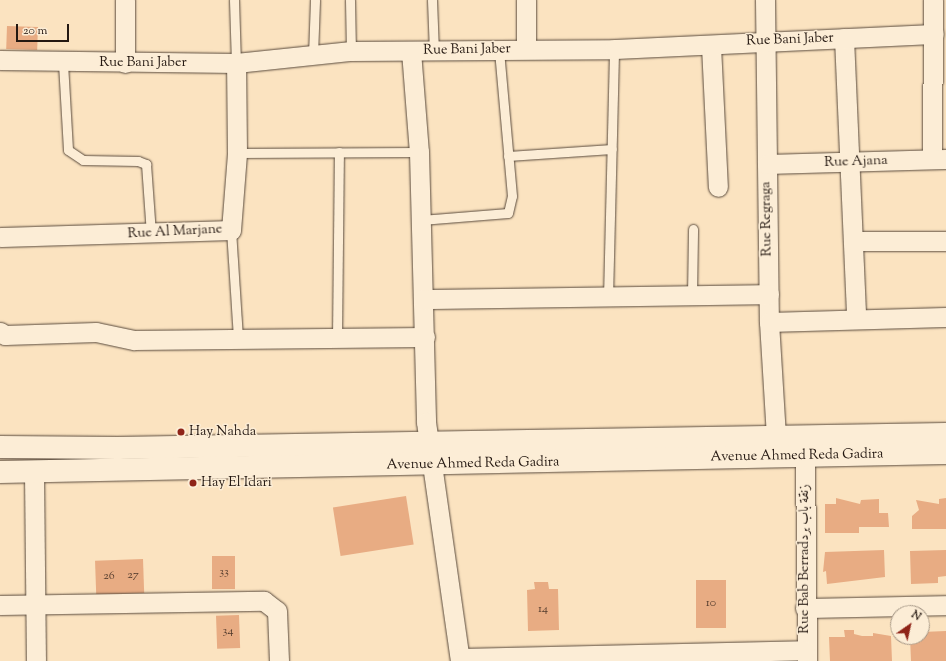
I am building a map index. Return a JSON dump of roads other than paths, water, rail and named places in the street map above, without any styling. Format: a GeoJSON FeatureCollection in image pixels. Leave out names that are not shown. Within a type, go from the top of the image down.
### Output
{"type":"FeatureCollection","features":[{"type":"Feature","properties":{"kind":"main road","name":"Avenue Ahmed Reda Gadira"},"geometry":{"type":"LineString","coordinates":[[0,447],[118,448],[429,441],[776,438],[946,434]]}},
{"type":"Feature","properties":{"kind":"main road","name":"Avenue Ahmed Reda Gadira"},"geometry":{"type":"LineString","coordinates":[[0,472],[34,473],[946,453]]}},
{"type":"Feature","properties":{"kind":"street"},"geometry":{"type":"LineString","coordinates":[[125,0],[125,63]]}},
{"type":"Feature","properties":{"kind":"street"},"geometry":{"type":"LineString","coordinates":[[526,0],[526,49]]}},
{"type":"Feature","properties":{"kind":"street","name":"Rue Regraga"},"geometry":{"type":"LineString","coordinates":[[765,0],[769,322],[776,438]]}},
{"type":"Feature","properties":{"kind":"street"},"geometry":{"type":"LineString","coordinates":[[933,0],[934,34],[939,77],[939,159]]}},
{"type":"Feature","properties":{"kind":"street","name":"Rue Bani Jaber"},"geometry":{"type":"LineString","coordinates":[[0,60],[63,63],[236,63],[351,52],[614,49],[711,46],[765,40],[934,34]]}},
{"type":"Feature","properties":{"kind":"street"},"geometry":{"type":"LineString","coordinates":[[844,38],[854,241],[856,318]]}},
{"type":"Feature","properties":{"kind":"street"},"geometry":{"type":"LineString","coordinates":[[711,46],[718,187]]}},
{"type":"Feature","properties":{"kind":"street"},"geometry":{"type":"LineString","coordinates":[[411,51],[419,152],[429,441],[460,659],[806,655]]}},
{"type":"Feature","properties":{"kind":"street","name":"Rue Al Marjane"},"geometry":{"type":"LineString","coordinates":[[0,237],[151,234],[231,230],[237,153],[236,63]]}},
{"type":"Feature","properties":{"kind":"street","name":"Rue Ajana"},"geometry":{"type":"LineString","coordinates":[[767,164],[939,159]]}},
{"type":"Feature","properties":{"kind":"street"},"geometry":{"type":"LineString","coordinates":[[854,241],[946,241]]}},
{"type":"Feature","properties":{"kind":"street"},"geometry":{"type":"LineString","coordinates":[[423,299],[608,298],[769,294]]}},
{"type":"Feature","properties":{"kind":"street"},"geometry":{"type":"LineString","coordinates":[[769,322],[856,318],[946,317]]}},
{"type":"Feature","properties":{"kind":"street"},"geometry":{"type":"LineString","coordinates":[[0,332],[5,335],[89,332],[134,340],[425,337]]}},
{"type":"Feature","properties":{"kind":"street","name":"Rue Bab Berradزنقة باب برد"},"geometry":{"type":"LineString","coordinates":[[805,456],[806,655]]}},
{"type":"Feature","properties":{"kind":"street"},"geometry":{"type":"LineString","coordinates":[[34,473],[36,661]]}},
{"type":"Feature","properties":{"kind":"street"},"geometry":{"type":"LineString","coordinates":[[0,605],[264,601],[277,611],[279,661]]}},
{"type":"Feature","properties":{"kind":"street"},"geometry":{"type":"LineString","coordinates":[[806,608],[946,605]]}},
{"type":"Feature","properties":{"kind":"lane"},"geometry":{"type":"LineString","coordinates":[[234,0],[236,63]]}},
{"type":"Feature","properties":{"kind":"lane"},"geometry":{"type":"LineString","coordinates":[[313,55],[315,0]]}},
{"type":"Feature","properties":{"kind":"lane"},"geometry":{"type":"LineString","coordinates":[[350,0],[351,52]]}},
{"type":"Feature","properties":{"kind":"lane"},"geometry":{"type":"LineString","coordinates":[[432,0],[434,52]]}},
{"type":"Feature","properties":{"kind":"lane"},"geometry":{"type":"LineString","coordinates":[[608,298],[614,49]]}},
{"type":"Feature","properties":{"kind":"lane"},"geometry":{"type":"LineString","coordinates":[[421,220],[508,213],[512,196],[499,50]]}},
{"type":"Feature","properties":{"kind":"lane"},"geometry":{"type":"LineString","coordinates":[[63,63],[68,150],[83,160],[138,161],[146,164],[151,234]]}},
{"type":"Feature","properties":{"kind":"lane"},"geometry":{"type":"LineString","coordinates":[[508,156],[612,149]]}},
{"type":"Feature","properties":{"kind":"lane"},"geometry":{"type":"LineString","coordinates":[[337,337],[339,152]]}},
{"type":"Feature","properties":{"kind":"lane"},"geometry":{"type":"LineString","coordinates":[[237,153],[419,152]]}},
{"type":"Feature","properties":{"kind":"lane"},"geometry":{"type":"LineString","coordinates":[[692,296],[693,229]]}},
{"type":"Feature","properties":{"kind":"lane"},"geometry":{"type":"LineString","coordinates":[[231,230],[238,338]]}},
{"type":"Feature","properties":{"kind":"place","name":"Hay Nahda"},"geometry":{"type":"Point","coordinates":[181,432]}},
{"type":"Feature","properties":{"kind":"place","name":"Hay El Idari"},"geometry":{"type":"Point","coordinates":[193,483]}}]}
